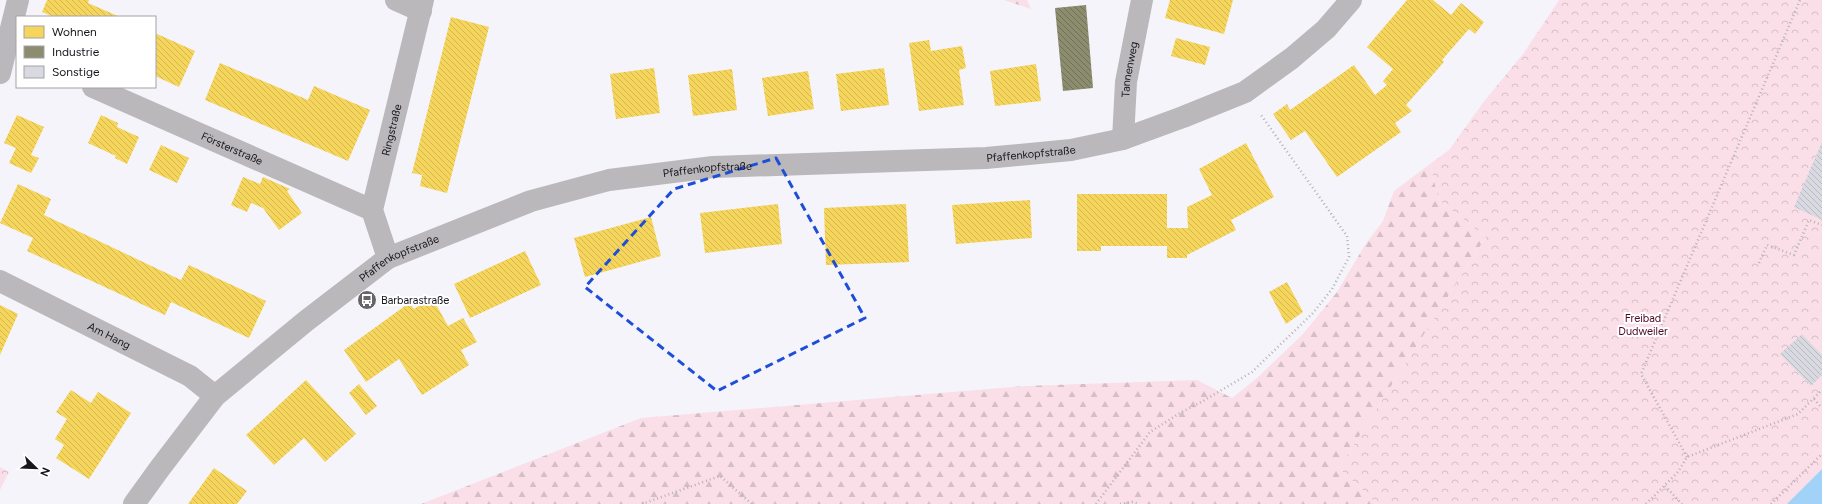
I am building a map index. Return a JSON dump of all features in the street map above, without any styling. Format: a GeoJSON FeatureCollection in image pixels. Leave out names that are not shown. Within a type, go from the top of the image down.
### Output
{"type":"FeatureCollection","features":[{"type":"Feature","properties":{"kind":"street"},"geometry":{"type":"LineString","coordinates":[[0,73],[11,51],[18,0]]}},
{"type":"Feature","properties":{"kind":"street"},"geometry":{"type":"LineString","coordinates":[[396,0],[422,5]]}},
{"type":"Feature","properties":{"kind":"street","name":"Tannenweg"},"geometry":{"type":"LineString","coordinates":[[1123,139],[1126,82],[1142,0]]}},
{"type":"Feature","properties":{"kind":"street","name":"Pfaffenkopfstraße"},"geometry":{"type":"LineString","coordinates":[[134,504],[215,396],[306,321],[388,258],[531,201],[609,180],[713,167],[986,158],[1071,150],[1123,139],[1245,92],[1292,58],[1320,34],[1351,0]]}},
{"type":"Feature","properties":{"kind":"street","name":"Ringstraße"},"geometry":{"type":"LineString","coordinates":[[372,210],[422,5]]}},
{"type":"Feature","properties":{"kind":"street","name":"Försterstraße"},"geometry":{"type":"LineString","coordinates":[[95,88],[372,210]]}},
{"type":"Feature","properties":{"kind":"street"},"geometry":{"type":"LineString","coordinates":[[372,210],[388,258]]}},
{"type":"Feature","properties":{"kind":"street","name":"Am Hang"},"geometry":{"type":"LineString","coordinates":[[0,281],[190,376],[215,396]]}},
{"type":"Feature","properties":{"kind":"path"},"geometry":{"type":"LineString","coordinates":[[1687,457],[1641,374],[1800,0]]}},
{"type":"Feature","properties":{"kind":"path"},"geometry":{"type":"LineString","coordinates":[[1096,504],[1150,432],[1252,372],[1313,314],[1332,289],[1349,257],[1349,244],[1345,232],[1245,92]]}},
{"type":"Feature","properties":{"kind":"path"},"geometry":{"type":"LineString","coordinates":[[1759,263],[1767,245],[1794,256],[1809,220],[1822,226]]}},
{"type":"Feature","properties":{"kind":"path"},"geometry":{"type":"LineString","coordinates":[[1646,504],[1678,472],[1687,457],[1798,414],[1822,390]]}},
{"type":"Feature","properties":{"kind":"path"},"geometry":{"type":"LineString","coordinates":[[1814,399],[1822,408]]}},
{"type":"Feature","properties":{"kind":"path"},"geometry":{"type":"LineString","coordinates":[[1771,504],[1822,454]]}},
{"type":"Feature","properties":{"kind":"path"},"geometry":{"type":"LineString","coordinates":[[642,504],[720,476],[752,504]]}},
{"type":"Feature","properties":{"kind":"path"},"geometry":{"type":"LineString","coordinates":[[1665,486],[1682,504]]}},
{"type":"Feature","properties":{"kind":"path"},"geometry":{"type":"LineString","coordinates":[[1120,504],[1132,502],[1139,504]]}},
{"type":"Feature","properties":{"kind":"highlighted area"},"geometry":{"type":"Polygon","coordinates":[[[776,158],[865,318],[717,391],[585,287],[674,189],[776,158]]]}},
{"type":"Feature","properties":{"kind":"green space"},"geometry":{"type":"Polygon","coordinates":[[[1004,0],[1027,0],[1031,9],[1004,0]]]}},
{"type":"Feature","properties":{"kind":"green space","name":"Freibad Dudweiler"},"geometry":{"type":"Polygon","coordinates":[[[1559,0],[1822,0],[1822,504],[1377,504],[1339,468],[1486,237],[1439,200],[1430,164],[1449,150],[1485,100],[1523,54],[1559,0]]]}},
{"type":"Feature","properties":{"kind":"green space"},"geometry":{"type":"Polygon","coordinates":[[[1430,164],[1439,200],[1486,237],[1339,468],[1377,504],[421,504],[641,418],[1025,386],[1197,380],[1232,398],[1257,378],[1302,335],[1337,292],[1365,245],[1383,221],[1394,191],[1430,164]]]}},
{"type":"Feature","properties":{"kind":"green space"},"geometry":{"type":"Polygon","coordinates":[[[0,467],[9,472],[0,490],[0,467]]]}},
{"type":"Feature","properties":{"kind":"water"},"geometry":{"type":"Polygon","coordinates":[[[1822,469],[1822,504],[1787,504],[1822,469]]]}},
{"type":"Feature","properties":{"kind":"building: Wohnen"},"geometry":{"type":"Polygon","coordinates":[[[47,0],[89,0],[88,3],[118,16],[52,16],[42,12],[47,0]]]}},
{"type":"Feature","properties":{"kind":"building: Wohnen"},"geometry":{"type":"Polygon","coordinates":[[[1170,0],[1233,0],[1224,34],[1165,18],[1170,0]]]}},
{"type":"Feature","properties":{"kind":"building: Wohnen"},"geometry":{"type":"Polygon","coordinates":[[[1407,0],[1433,0],[1451,15],[1461,3],[1484,22],[1475,34],[1469,29],[1442,60],[1444,62],[1406,105],[1412,111],[1395,123],[1401,132],[1337,177],[1305,131],[1291,140],[1273,114],[1287,104],[1290,110],[1354,65],[1375,95],[1387,85],[1383,81],[1393,69],[1367,47],[1407,0]]]}},
{"type":"Feature","properties":{"kind":"building: Wohnen"},"geometry":{"type":"Polygon","coordinates":[[[451,17],[489,27],[447,193],[420,186],[422,175],[412,173],[451,17]]]}},
{"type":"Feature","properties":{"kind":"building: Wohnen"},"geometry":{"type":"Polygon","coordinates":[[[156,33],[195,51],[179,87],[156,76],[156,33]]]}},
{"type":"Feature","properties":{"kind":"building: Wohnen"},"geometry":{"type":"Polygon","coordinates":[[[1176,38],[1210,47],[1205,65],[1171,56],[1176,38]]]}},
{"type":"Feature","properties":{"kind":"building: Wohnen"},"geometry":{"type":"Polygon","coordinates":[[[929,40],[931,51],[962,46],[966,68],[959,70],[964,105],[919,111],[909,43],[929,40]]]}},
{"type":"Feature","properties":{"kind":"building: Wohnen"},"geometry":{"type":"Polygon","coordinates":[[[220,63],[308,100],[314,86],[370,110],[348,161],[205,100],[220,63]]]}},
{"type":"Feature","properties":{"kind":"building: Wohnen"},"geometry":{"type":"Polygon","coordinates":[[[1036,64],[1041,101],[995,106],[990,71],[1036,64]]]}},
{"type":"Feature","properties":{"kind":"building: Wohnen"},"geometry":{"type":"Polygon","coordinates":[[[654,68],[660,113],[616,119],[610,74],[654,68]]]}},
{"type":"Feature","properties":{"kind":"building: Wohnen"},"geometry":{"type":"Polygon","coordinates":[[[884,68],[889,105],[841,111],[836,74],[884,68]]]}},
{"type":"Feature","properties":{"kind":"building: Wohnen"},"geometry":{"type":"Polygon","coordinates":[[[732,69],[737,110],[693,116],[688,75],[732,69]]]}},
{"type":"Feature","properties":{"kind":"building: Wohnen"},"geometry":{"type":"Polygon","coordinates":[[[808,71],[814,109],[768,116],[762,78],[808,71]]]}},
{"type":"Feature","properties":{"kind":"building: Wohnen"},"geometry":{"type":"Polygon","coordinates":[[[17,115],[44,127],[31,155],[39,158],[31,173],[9,163],[16,148],[4,143],[17,115]]]}},
{"type":"Feature","properties":{"kind":"building: Wohnen"},"geometry":{"type":"Polygon","coordinates":[[[101,115],[118,123],[117,127],[139,137],[127,164],[115,158],[116,156],[88,143],[101,115]]]}},
{"type":"Feature","properties":{"kind":"building: Wohnen"},"geometry":{"type":"Polygon","coordinates":[[[1246,143],[1274,197],[1231,220],[1236,230],[1187,255],[1187,258],[1167,258],[1167,246],[1101,246],[1101,251],[1077,251],[1077,194],[1167,194],[1167,228],[1188,228],[1187,207],[1212,195],[1199,169],[1246,143]]]}},
{"type":"Feature","properties":{"kind":"building: Wohnen"},"geometry":{"type":"Polygon","coordinates":[[[161,145],[189,158],[177,183],[149,170],[161,145]]]}},
{"type":"Feature","properties":{"kind":"building: Wohnen"},"geometry":{"type":"Polygon","coordinates":[[[243,177],[260,184],[263,177],[290,189],[287,191],[302,213],[279,230],[263,208],[251,203],[247,212],[231,205],[243,177]]]}},
{"type":"Feature","properties":{"kind":"building: Wohnen"},"geometry":{"type":"Polygon","coordinates":[[[18,184],[51,199],[44,215],[181,280],[189,265],[266,301],[249,338],[171,302],[165,315],[27,251],[33,238],[0,223],[18,184]]]}},
{"type":"Feature","properties":{"kind":"building: Wohnen"},"geometry":{"type":"Polygon","coordinates":[[[1030,200],[1032,238],[956,244],[952,205],[1030,200]]]}},
{"type":"Feature","properties":{"kind":"building: Wohnen"},"geometry":{"type":"Polygon","coordinates":[[[778,204],[782,244],[705,253],[700,213],[778,204]]]}},
{"type":"Feature","properties":{"kind":"building: Wohnen"},"geometry":{"type":"Polygon","coordinates":[[[906,204],[909,262],[826,265],[824,208],[906,204]]]}},
{"type":"Feature","properties":{"kind":"building: Wohnen"},"geometry":{"type":"Polygon","coordinates":[[[651,217],[661,256],[585,277],[574,238],[651,217]]]}},
{"type":"Feature","properties":{"kind":"building: Wohnen"},"geometry":{"type":"Polygon","coordinates":[[[525,251],[541,285],[470,318],[454,284],[525,251]]]}},
{"type":"Feature","properties":{"kind":"building: Wohnen"},"geometry":{"type":"Polygon","coordinates":[[[1287,282],[1303,312],[1286,324],[1269,292],[1287,282]]]}},
{"type":"Feature","properties":{"kind":"building: Wohnen"},"geometry":{"type":"Polygon","coordinates":[[[432,297],[448,326],[463,318],[477,342],[461,350],[469,365],[422,395],[399,359],[366,382],[344,350],[409,303],[414,309],[432,297]]]}},
{"type":"Feature","properties":{"kind":"building: Wohnen"},"geometry":{"type":"Polygon","coordinates":[[[0,305],[18,314],[0,355],[0,305]]]}},
{"type":"Feature","properties":{"kind":"building: Wohnen"},"geometry":{"type":"Polygon","coordinates":[[[306,380],[356,434],[325,462],[304,438],[274,465],[246,435],[306,380]]]}},
{"type":"Feature","properties":{"kind":"building: Wohnen"},"geometry":{"type":"Polygon","coordinates":[[[359,384],[377,406],[366,415],[349,393],[359,384]]]}},
{"type":"Feature","properties":{"kind":"building: Wohnen"},"geometry":{"type":"Polygon","coordinates":[[[71,390],[91,403],[98,392],[131,413],[89,479],[56,458],[64,445],[55,439],[67,419],[56,412],[71,390]]]}},
{"type":"Feature","properties":{"kind":"building: Wohnen"},"geometry":{"type":"Polygon","coordinates":[[[214,468],[247,491],[237,504],[188,504],[214,468]]]}},
{"type":"Feature","properties":{"kind":"building: Industrie"},"geometry":{"type":"Polygon","coordinates":[[[1086,5],[1093,88],[1063,91],[1055,8],[1086,5]]]}},
{"type":"Feature","properties":{"kind":"building: Sonstige"},"geometry":{"type":"Polygon","coordinates":[[[1822,142],[1822,220],[1794,207],[1822,142]]]}},
{"type":"Feature","properties":{"kind":"building: Sonstige"},"geometry":{"type":"Polygon","coordinates":[[[1802,334],[1822,355],[1822,375],[1811,386],[1780,354],[1802,334]]]}},
{"type":"Feature","properties":{"kind":"place","name":"Barbarastraße"},"geometry":{"type":"Point","coordinates":[367,300]}}]}
